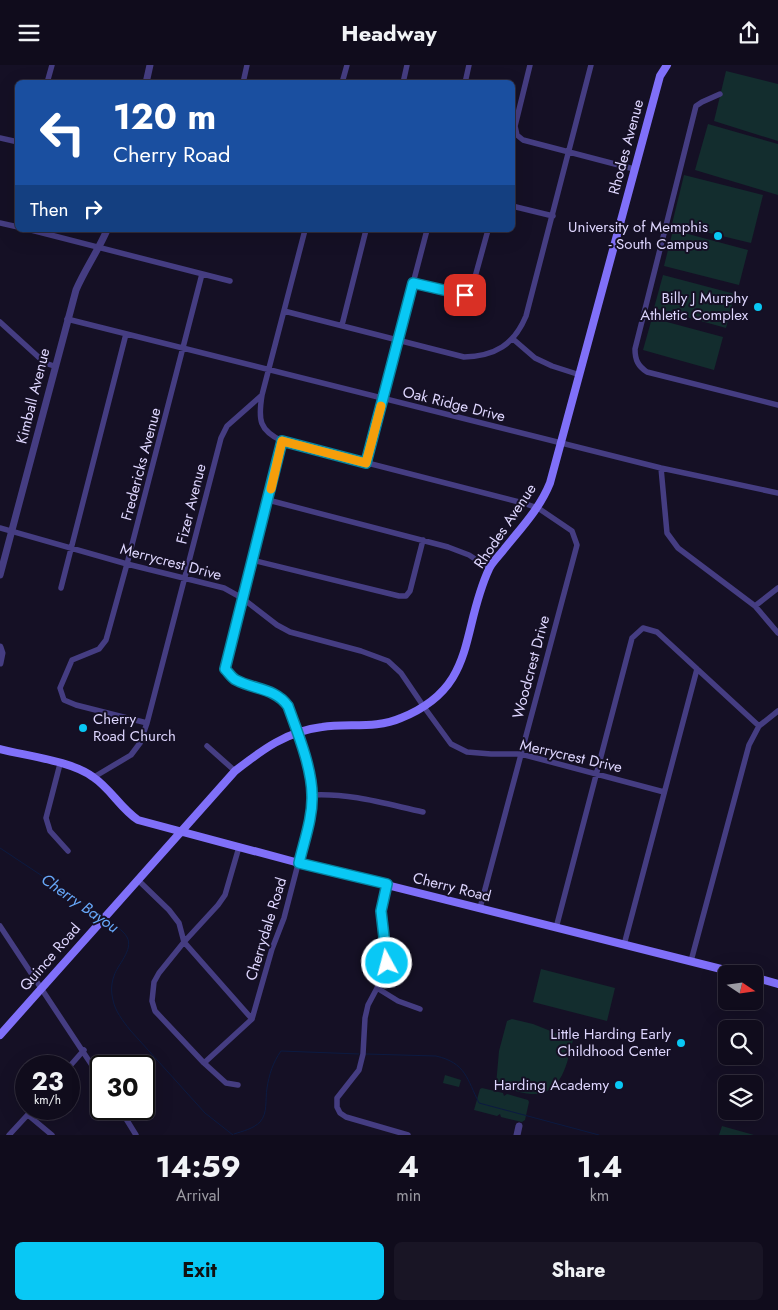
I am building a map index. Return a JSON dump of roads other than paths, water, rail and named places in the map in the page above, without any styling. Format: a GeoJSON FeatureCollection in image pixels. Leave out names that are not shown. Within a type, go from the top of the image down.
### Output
{"type":"FeatureCollection","features":[{"type":"Feature","properties":{"kind":"main road","name":"Rhodes Avenue"},"geometry":{"type":"LineString","coordinates":[[182,832],[236,771],[262,750],[278,741],[297,733],[321,727],[378,725],[399,719],[424,707],[436,698],[451,681],[463,657],[479,595],[489,567],[538,508],[550,483],[660,76],[667,65]]}},
{"type":"Feature","properties":{"kind":"main road","name":"Cherry Road"},"geometry":{"type":"LineString","coordinates":[[0,749],[84,771],[94,777],[127,813],[138,820],[299,863],[718,968]]}},
{"type":"Feature","properties":{"kind":"main road","name":"Quince Road"},"geometry":{"type":"LineString","coordinates":[[0,1035],[182,832]]}},
{"type":"Feature","properties":{"kind":"main road"},"geometry":{"type":"LineString","coordinates":[[763,980],[778,984]]}},
{"type":"Feature","properties":{"kind":"street"},"geometry":{"type":"LineString","coordinates":[[48,80],[52,65]]}},
{"type":"Feature","properties":{"kind":"street"},"geometry":{"type":"LineString","coordinates":[[147,80],[150,65]]}},
{"type":"Feature","properties":{"kind":"street"},"geometry":{"type":"LineString","coordinates":[[244,80],[248,65]]}},
{"type":"Feature","properties":{"kind":"street"},"geometry":{"type":"LineString","coordinates":[[343,80],[347,65]]}},
{"type":"Feature","properties":{"kind":"street"},"geometry":{"type":"LineString","coordinates":[[404,80],[408,65]]}},
{"type":"Feature","properties":{"kind":"street"},"geometry":{"type":"LineString","coordinates":[[466,80],[469,65]]}},
{"type":"Feature","properties":{"kind":"street"},"geometry":{"type":"LineString","coordinates":[[530,65],[515,126],[517,135],[523,140],[634,169]]}},
{"type":"Feature","properties":{"kind":"street"},"geometry":{"type":"LineString","coordinates":[[284,311],[464,357],[480,357],[496,351],[513,339],[521,329],[526,316],[591,65]]}},
{"type":"Feature","properties":{"kind":"street"},"geometry":{"type":"LineString","coordinates":[[720,94],[696,106],[635,349],[635,358],[642,369],[647,372],[778,405]]}},
{"type":"Feature","properties":{"kind":"street"},"geometry":{"type":"LineString","coordinates":[[0,138],[15,141]]}},
{"type":"Feature","properties":{"kind":"street"},"geometry":{"type":"LineString","coordinates":[[515,207],[552,216]]}},
{"type":"Feature","properties":{"kind":"street"},"geometry":{"type":"LineString","coordinates":[[0,223],[15,226]]}},
{"type":"Feature","properties":{"kind":"street"},"geometry":{"type":"LineString","coordinates":[[39,232],[230,281]]}},
{"type":"Feature","properties":{"kind":"street","name":"Kimball Avenue"},"geometry":{"type":"LineString","coordinates":[[0,575],[67,319],[76,290],[85,270],[100,247],[106,232]]}},
{"type":"Feature","properties":{"kind":"street"},"geometry":{"type":"LineString","coordinates":[[282,441],[270,435],[263,427],[259,411],[304,232]]}},
{"type":"Feature","properties":{"kind":"street"},"geometry":{"type":"LineString","coordinates":[[342,325],[365,232]]}},
{"type":"Feature","properties":{"kind":"street"},"geometry":{"type":"LineString","coordinates":[[366,463],[426,232]]}},
{"type":"Feature","properties":{"kind":"street"},"geometry":{"type":"LineString","coordinates":[[413,283],[465,295],[472,288],[487,232]]}},
{"type":"Feature","properties":{"kind":"street","name":"Fredericks Avenue"},"geometry":{"type":"LineString","coordinates":[[147,723],[70,703],[64,700],[60,688],[72,660],[99,649],[106,640],[128,564],[202,274]]}},
{"type":"Feature","properties":{"kind":"street","name":"Oak Ridge Drive"},"geometry":{"type":"LineString","coordinates":[[67,319],[561,444],[778,493]]}},
{"type":"Feature","properties":{"kind":"street"},"geometry":{"type":"LineString","coordinates":[[0,322],[45,363],[54,366]]}},
{"type":"Feature","properties":{"kind":"street"},"geometry":{"type":"LineString","coordinates":[[61,588],[126,334]]}},
{"type":"Feature","properties":{"kind":"street"},"geometry":{"type":"LineString","coordinates":[[513,339],[535,358],[580,375]]}},
{"type":"Feature","properties":{"kind":"street","name":"Fizer Avenue"},"geometry":{"type":"LineString","coordinates":[[94,777],[131,755],[140,743],[147,723],[221,438],[227,426],[262,395]]}},
{"type":"Feature","properties":{"kind":"street","name":"Woodcrest Drive"},"geometry":{"type":"LineString","coordinates":[[282,441],[523,503],[538,508],[572,531],[577,545],[480,908]]}},
{"type":"Feature","properties":{"kind":"street","name":"Cherrydale Road"},"geometry":{"type":"LineString","coordinates":[[252,1019],[272,949],[284,918],[299,863],[310,818],[312,795],[310,775],[288,706],[283,699],[266,689],[235,680],[225,669],[282,441]]}},
{"type":"Feature","properties":{"kind":"street"},"geometry":{"type":"LineString","coordinates":[[661,468],[667,533],[678,548],[755,606],[778,633]]}},
{"type":"Feature","properties":{"kind":"street"},"geometry":{"type":"LineString","coordinates":[[268,500],[423,540],[469,555],[489,567]]}},
{"type":"Feature","properties":{"kind":"street","name":"Merrycrest Drive"},"geometry":{"type":"LineString","coordinates":[[0,528],[128,564],[224,588],[242,598],[290,632],[361,651],[388,661],[401,673],[451,743],[467,752],[521,754],[664,792]]}},
{"type":"Feature","properties":{"kind":"street"},"geometry":{"type":"LineString","coordinates":[[252,560],[399,596],[406,596],[410,591],[423,540]]}},
{"type":"Feature","properties":{"kind":"street"},"geometry":{"type":"LineString","coordinates":[[755,606],[778,588]]}},
{"type":"Feature","properties":{"kind":"street"},"geometry":{"type":"LineString","coordinates":[[556,927],[632,638],[643,628],[657,632],[758,725]]}},
{"type":"Feature","properties":{"kind":"street"},"geometry":{"type":"LineString","coordinates":[[0,647],[2,653],[0,663]]}},
{"type":"Feature","properties":{"kind":"street"},"geometry":{"type":"LineString","coordinates":[[624,945],[697,669]]}},
{"type":"Feature","properties":{"kind":"street"},"geometry":{"type":"LineString","coordinates":[[691,961],[749,745],[758,725],[778,711]]}},
{"type":"Feature","properties":{"kind":"street"},"geometry":{"type":"LineString","coordinates":[[207,745],[236,771]]}},
{"type":"Feature","properties":{"kind":"street"},"geometry":{"type":"LineString","coordinates":[[60,764],[46,818],[50,831],[68,851]]}},
{"type":"Feature","properties":{"kind":"street"},"geometry":{"type":"LineString","coordinates":[[312,795],[355,796],[424,813]]}},
{"type":"Feature","properties":{"kind":"street"},"geometry":{"type":"LineString","coordinates":[[238,1085],[226,1083],[204,1063],[155,1011],[152,1001],[154,982],[159,973],[225,895],[239,847]]}},
{"type":"Feature","properties":{"kind":"street"},"geometry":{"type":"LineString","coordinates":[[139,881],[169,910],[179,923],[184,942],[252,1019],[204,1063]]}},
{"type":"Feature","properties":{"kind":"street"},"geometry":{"type":"LineString","coordinates":[[387,884],[381,911],[387,963],[383,977],[368,1005],[359,1070],[337,1098],[337,1107],[346,1117],[408,1135]]}},
{"type":"Feature","properties":{"kind":"street"},"geometry":{"type":"LineString","coordinates":[[0,926],[90,1060]]}},
{"type":"Feature","properties":{"kind":"street"},"geometry":{"type":"LineString","coordinates":[[377,989],[398,1001],[420,1009]]}},
{"type":"Feature","properties":{"kind":"street"},"geometry":{"type":"LineString","coordinates":[[80,1055],[84,1050]]}},
{"type":"Feature","properties":{"kind":"street"},"geometry":{"type":"LineString","coordinates":[[9,1135],[23,1120]]}},
{"type":"Feature","properties":{"kind":"street"},"geometry":{"type":"LineString","coordinates":[[34,1120],[52,1135]]}},
{"type":"Feature","properties":{"kind":"street"},"geometry":{"type":"LineString","coordinates":[[127,1120],[136,1135]]}},
{"type":"Feature","properties":{"kind":"street"},"geometry":{"type":"LineString","coordinates":[[517,1135],[519,1126]]}},
{"type":"Feature","properties":{"kind":"street"},"geometry":{"type":"LineString","coordinates":[[382,1135],[384,1128]]}},
{"type":"Feature","properties":{"kind":"waterway","name":"Cherry Bayou"},"geometry":{"type":"LineString","coordinates":[[0,848],[101,915]]}},
{"type":"Feature","properties":{"kind":"waterway","name":"Cherry Bayou"},"geometry":{"type":"LineString","coordinates":[[106,919],[118,927],[129,942],[127,952],[116,972],[112,985],[114,1004],[120,1016],[130,1030],[205,1113],[233,1135]]}},
{"type":"Feature","properties":{"kind":"waterway"},"geometry":{"type":"LineString","coordinates":[[234,1134],[254,1126],[263,1118],[270,1073],[281,1051],[359,1054]]}},
{"type":"Feature","properties":{"kind":"waterway"},"geometry":{"type":"LineString","coordinates":[[366,1054],[436,1056],[446,1059],[454,1063],[464,1073],[479,1103],[599,1135]]}},
{"type":"Feature","properties":{"kind":"place","name":"University of Memphis - South Campus"},"geometry":{"type":"Point","coordinates":[718,236]}},
{"type":"Feature","properties":{"kind":"place","name":"Billy J Murphy Athletic Complex"},"geometry":{"type":"Point","coordinates":[758,307]}},
{"type":"Feature","properties":{"kind":"place","name":"Cherry Road Church"},"geometry":{"type":"Point","coordinates":[83,728]}},
{"type":"Feature","properties":{"kind":"place","name":"Little Harding Early Childhood Center"},"geometry":{"type":"Point","coordinates":[681,1043]}},
{"type":"Feature","properties":{"kind":"place","name":"Harding Academy"},"geometry":{"type":"Point","coordinates":[619,1085]}}]}
